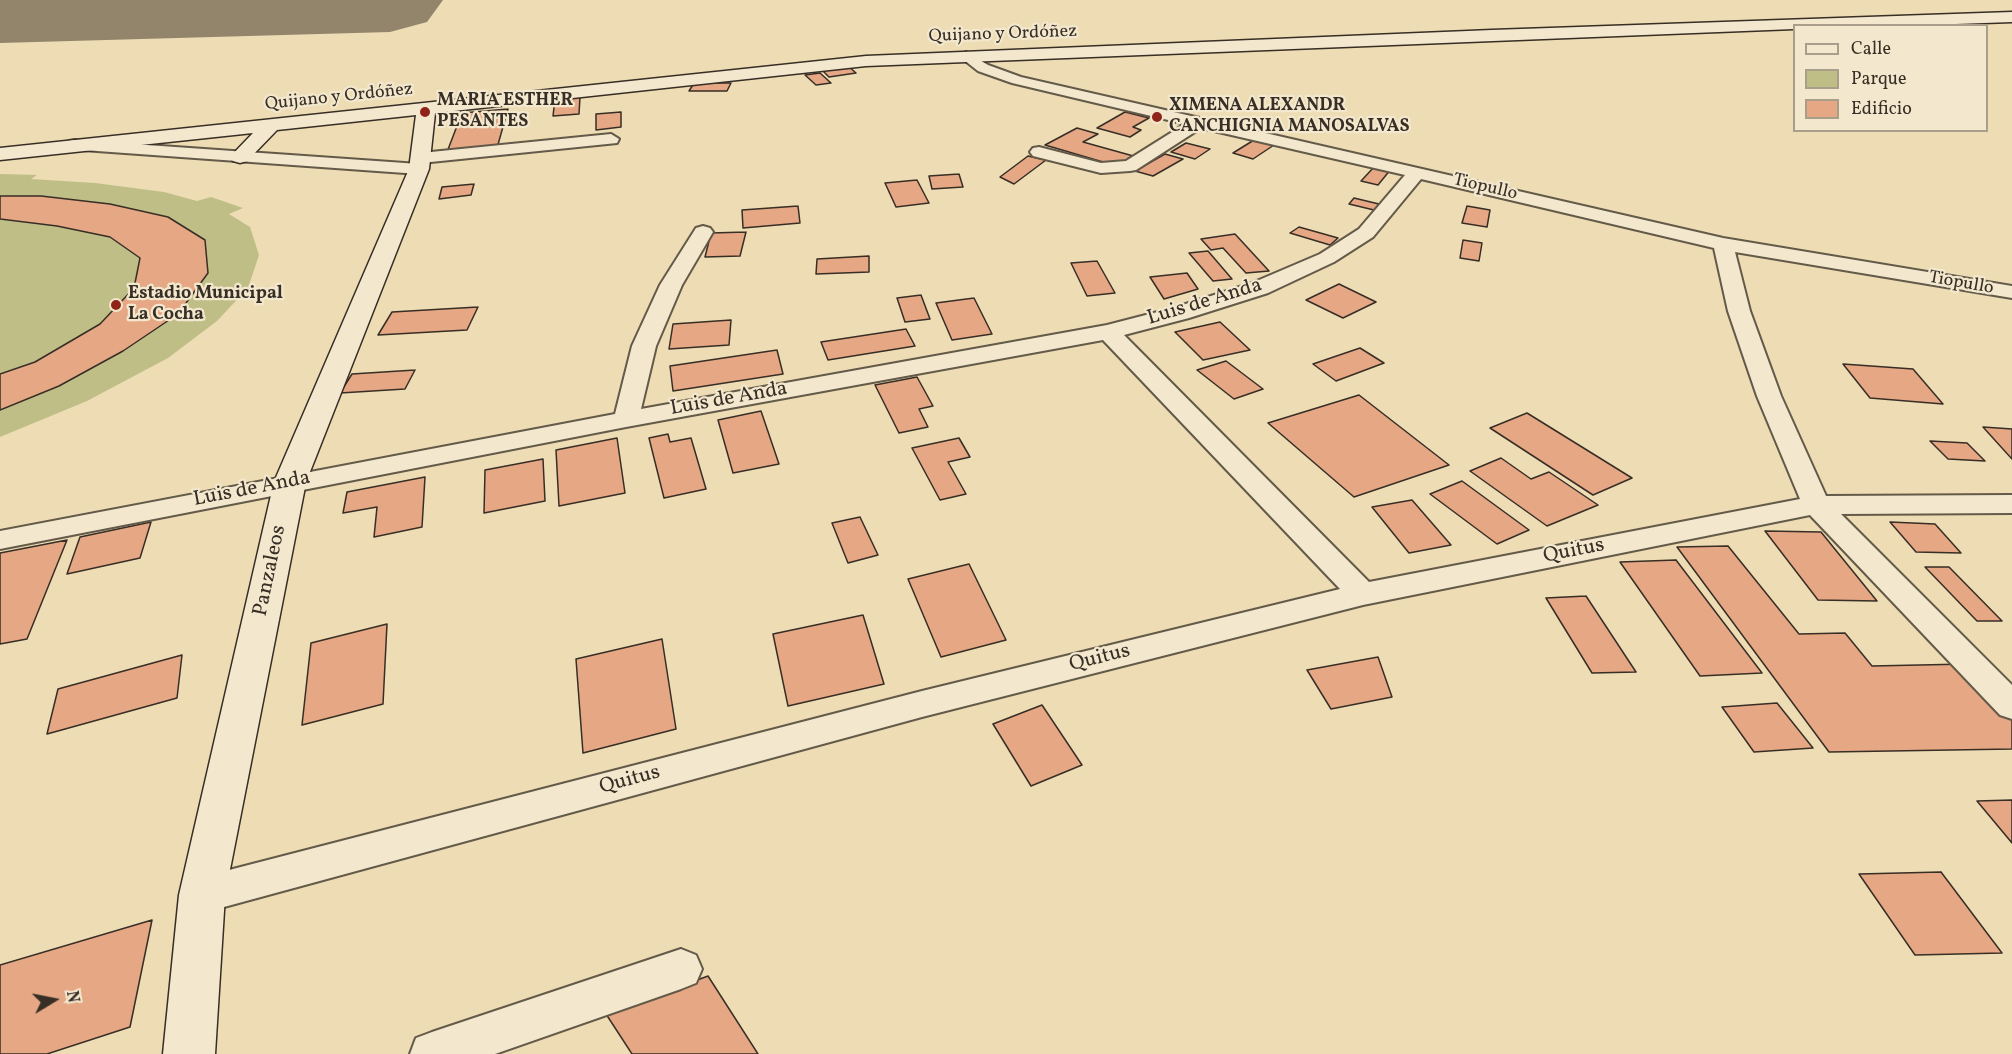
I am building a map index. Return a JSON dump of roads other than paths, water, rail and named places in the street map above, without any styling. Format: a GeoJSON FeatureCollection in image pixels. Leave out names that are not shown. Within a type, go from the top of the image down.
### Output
{"type":"FeatureCollection","features":[{"type":"Feature","properties":{"kind":"street","name":"Quijano y Ordóñez"},"geometry":{"type":"LineString","coordinates":[[1824,24],[2012,17]]}},
{"type":"Feature","properties":{"kind":"street","name":"Quijano y Ordóñez"},"geometry":{"type":"LineString","coordinates":[[0,154],[854,62],[1793,25]]}},
{"type":"Feature","properties":{"kind":"street","name":"Tiopullo"},"geometry":{"type":"LineString","coordinates":[[966,56],[983,68],[1017,80],[1723,244],[2012,292]]}},
{"type":"Feature","properties":{"kind":"street","name":"Panzaleos"},"geometry":{"type":"LineString","coordinates":[[189,1054],[202,895],[290,482],[420,164],[426,108]]}},
{"type":"Feature","properties":{"kind":"street"},"geometry":{"type":"LineString","coordinates":[[1039,152],[1101,168],[1130,166],[1199,122]]}},
{"type":"Feature","properties":{"kind":"street"},"geometry":{"type":"LineString","coordinates":[[240,157],[272,124]]}},
{"type":"Feature","properties":{"kind":"street"},"geometry":{"type":"LineString","coordinates":[[75,146],[240,157],[420,164],[611,139]]}},
{"type":"Feature","properties":{"kind":"street","name":"Luis de Anda"},"geometry":{"type":"LineString","coordinates":[[0,540],[290,482],[1108,332],[1181,313],[1260,288],[1327,258],[1366,233],[1417,172]]}},
{"type":"Feature","properties":{"kind":"street"},"geometry":{"type":"LineString","coordinates":[[626,419],[644,346],[671,285],[703,232]]}},
{"type":"Feature","properties":{"kind":"street"},"geometry":{"type":"LineString","coordinates":[[1723,244],[1739,311],[1769,396],[1816,505],[2012,706]]}},
{"type":"Feature","properties":{"kind":"street"},"geometry":{"type":"LineString","coordinates":[[1108,332],[1363,594]]}},
{"type":"Feature","properties":{"kind":"street","name":"Quitus"},"geometry":{"type":"LineString","coordinates":[[202,895],[934,701],[1363,594],[1816,505],[2012,504]]}},
{"type":"Feature","properties":{"kind":"street"},"geometry":{"type":"LineString","coordinates":[[432,1054],[681,969]]}},
{"type":"Feature","properties":{"kind":"place","name":"MARIA ESTHER PESANTES"},"geometry":{"type":"Point","coordinates":[425,112]}},
{"type":"Feature","properties":{"kind":"place","name":"XIMENA ALEXANDR CANCHIGNIA MANOSALVAS"},"geometry":{"type":"Point","coordinates":[1157,117]}},
{"type":"Feature","properties":{"kind":"place","name":"Estadio Municipal La Cocha"},"geometry":{"type":"Point","coordinates":[116,305]}}]}
